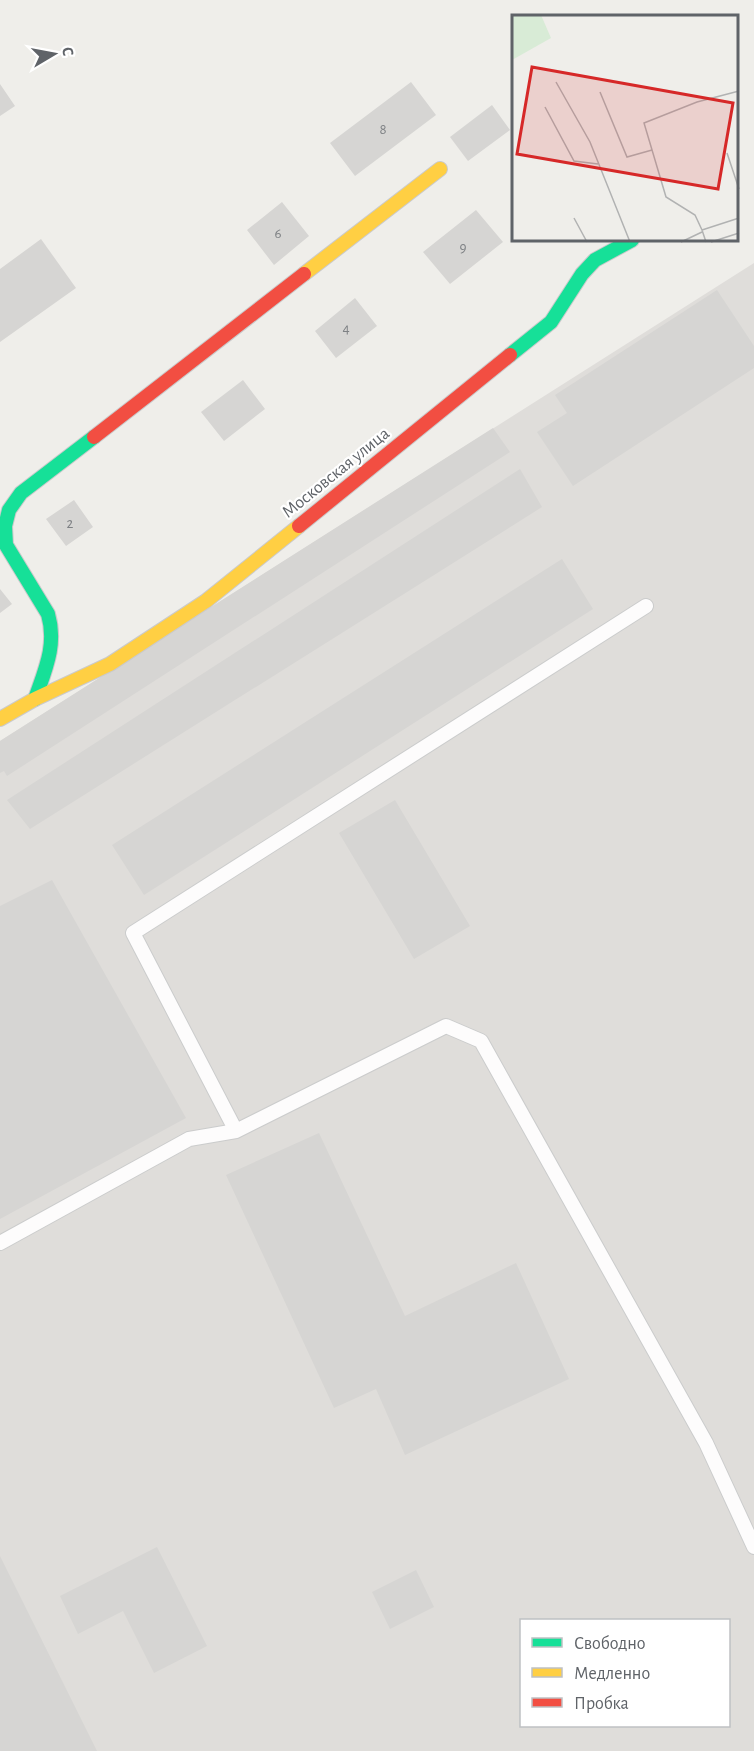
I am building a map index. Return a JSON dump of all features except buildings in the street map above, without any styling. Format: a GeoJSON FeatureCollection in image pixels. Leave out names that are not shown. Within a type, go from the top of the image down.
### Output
{"type":"FeatureCollection","features":[{"type":"Feature","properties":{"kind":"street"},"geometry":{"type":"LineString","coordinates":[[34,699],[53,648],[53,626],[6,544],[5,526],[9,510],[21,493],[440,169]]}},
{"type":"Feature","properties":{"kind":"street","name":"Московская улица"},"geometry":{"type":"LineString","coordinates":[[0,719],[34,699],[110,664],[206,601],[551,322],[582,274],[595,260],[628,242]]}},
{"type":"Feature","properties":{"kind":"lane"},"geometry":{"type":"LineString","coordinates":[[236,1131],[133,933],[646,606]]}},
{"type":"Feature","properties":{"kind":"lane"},"geometry":{"type":"LineString","coordinates":[[0,1243],[189,1139],[236,1131],[446,1026],[481,1041],[706,1443],[754,1547]]}},
{"type":"Feature","properties":{"kind":"shaded area"},"geometry":{"type":"Polygon","coordinates":[[[754,263],[754,1751],[0,1751],[0,741],[754,263]]]}},
{"type":"Feature","properties":{"kind":"traffic: fast"},"geometry":{"type":"LineString","coordinates":[[510,355],[551,322],[582,274],[595,260],[628,242]]}},
{"type":"Feature","properties":{"kind":"traffic: fast"},"geometry":{"type":"LineString","coordinates":[[35,699],[49,657],[50,625],[48,614],[6,545],[5,526],[9,510],[21,493],[94,437]]}},
{"type":"Feature","properties":{"kind":"traffic: slow"},"geometry":{"type":"LineString","coordinates":[[304,274],[440,169]]}},
{"type":"Feature","properties":{"kind":"traffic: slow"},"geometry":{"type":"LineString","coordinates":[[0,719],[35,699],[110,664],[206,601],[299,526]]}},
{"type":"Feature","properties":{"kind":"traffic: jam"},"geometry":{"type":"LineString","coordinates":[[94,437],[304,274]]}},
{"type":"Feature","properties":{"kind":"traffic: jam"},"geometry":{"type":"LineString","coordinates":[[299,526],[510,355]]}}]}
